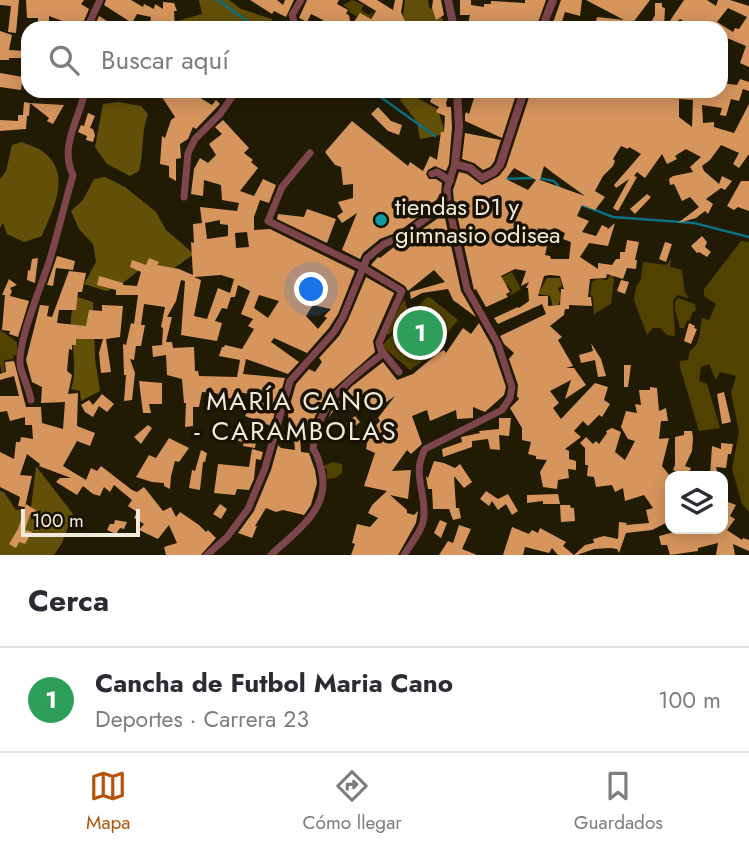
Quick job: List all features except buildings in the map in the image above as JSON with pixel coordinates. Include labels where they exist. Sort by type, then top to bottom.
[{"type":"street","points":[[90,21],[100,0]]},
{"type":"street","points":[[294,21],[292,15],[300,0]]},
{"type":"street","points":[[448,0],[452,21]]},
{"type":"street","points":[[545,21],[553,0]]},
{"type":"street","points":[[31,400],[27,381],[21,370],[21,353],[73,175],[66,162],[67,145],[84,98]]},
{"type":"street","points":[[184,197],[188,153],[195,139],[220,114],[231,98]]},
{"type":"street","points":[[404,555],[425,516],[418,473],[419,461],[425,449],[502,410],[510,398],[512,387],[498,344],[467,289],[448,202],[447,188],[455,164],[459,127],[457,98]]},
{"type":"street","points":[[455,164],[470,168],[482,178],[494,172],[504,154],[522,98]]},
{"type":"street","points":[[310,153],[282,187],[268,220],[402,290],[379,343],[384,354],[399,372]]},
{"type":"street","points":[[432,174],[437,172],[450,181]]},
{"type":"street","points":[[207,555],[227,537],[248,509],[265,467],[290,381],[334,332],[343,317],[367,258],[448,202]]},
{"type":"street","points":[[271,555],[304,523],[320,501],[325,488],[317,454],[313,449],[321,413],[339,392],[384,354]]},
{"type":"shaded area","points":[[199,0],[229,0],[241,9],[272,19],[177,21],[202,14]]},
{"type":"shaded area","points":[[352,0],[364,5],[361,10],[369,15],[373,13],[365,21],[349,12],[343,5]]},
{"type":"shaded area","points":[[405,0],[428,0],[429,7],[443,21],[405,21]]},
{"type":"shaded area","points":[[419,98],[438,109],[445,134],[420,139],[417,122],[400,100]]},
{"type":"shaded area","points":[[118,102],[141,106],[148,114],[139,171],[130,176],[107,164],[95,147],[103,104]]},
{"type":"shaded area","points":[[22,142],[40,150],[51,160],[59,180],[55,203],[42,236],[24,242],[7,234],[3,223],[0,228],[0,179],[6,171],[12,145]]},
{"type":"shaded area","points":[[105,177],[125,187],[156,212],[166,230],[194,254],[173,269],[138,271],[118,287],[106,291],[84,284],[96,262],[93,244],[79,229],[71,211],[83,200],[94,179]]},
{"type":"shaded area","points":[[741,241],[749,242],[749,512],[742,504],[732,469],[739,432],[731,393],[736,376],[720,372],[716,380],[709,364],[701,367],[699,381],[707,384],[720,428],[699,431],[680,367],[680,361],[688,360],[690,351],[698,340],[702,318],[709,320],[716,304],[704,296],[704,289]]},
{"type":"shaded area","points":[[671,258],[670,267],[682,270],[685,293],[689,298],[677,295],[673,301],[675,336],[667,335],[660,328],[653,328],[647,335],[634,300],[643,262],[667,265]]},
{"type":"shaded area","points":[[512,272],[521,289],[509,296],[512,291],[508,285],[501,287],[498,282],[478,293],[476,290]]},
{"type":"shaded area","points":[[612,273],[614,280],[611,304],[594,314],[593,298],[590,294],[592,282],[598,279],[607,280]]},
{"type":"shaded area","points":[[547,278],[560,278],[562,286],[558,288],[561,296],[557,311],[554,311],[550,296],[538,294]]},
{"type":"shaded area","points":[[77,297],[93,302],[95,359],[100,391],[81,401],[80,391],[71,389],[74,364],[71,318]]},
{"type":"shaded area","points":[[427,297],[458,320],[424,360],[410,370],[382,346]]},
{"type":"shaded area","points":[[678,298],[695,304],[696,310],[684,328],[680,328],[675,310]]},
{"type":"shaded area","points":[[404,299],[409,312],[389,335],[386,333]]},
{"type":"shaded area","points":[[0,330],[17,342],[17,355],[14,355],[13,359],[4,360],[3,378],[0,364]]},
{"type":"shaded area","points":[[333,462],[342,464],[342,473],[327,479],[327,470],[323,466]]},
{"type":"shaded area","points":[[36,466],[73,514],[62,543],[54,555],[0,555],[0,491],[4,492],[16,510],[31,508]]},
{"type":"waterway","points":[[218,0],[247,21]]},
{"type":"waterway","points":[[382,98],[435,136]]},
{"type":"waterway","points":[[504,179],[533,178]]},
{"type":"waterway","points":[[539,178],[554,181],[560,188]]},
{"type":"waterway","points":[[582,205],[613,217],[694,223],[749,237]]},
{"type":"place","name":"tiendas D1 y gimnasio odisea","points":[[381,220]]},
{"type":"place","name":"Cancha de Futbol Maria Cano","points":[[420,333]]},
{"type":"district","name":"MARÍA CANO - CARAMBOLAS","points":[[296,416]]}]
